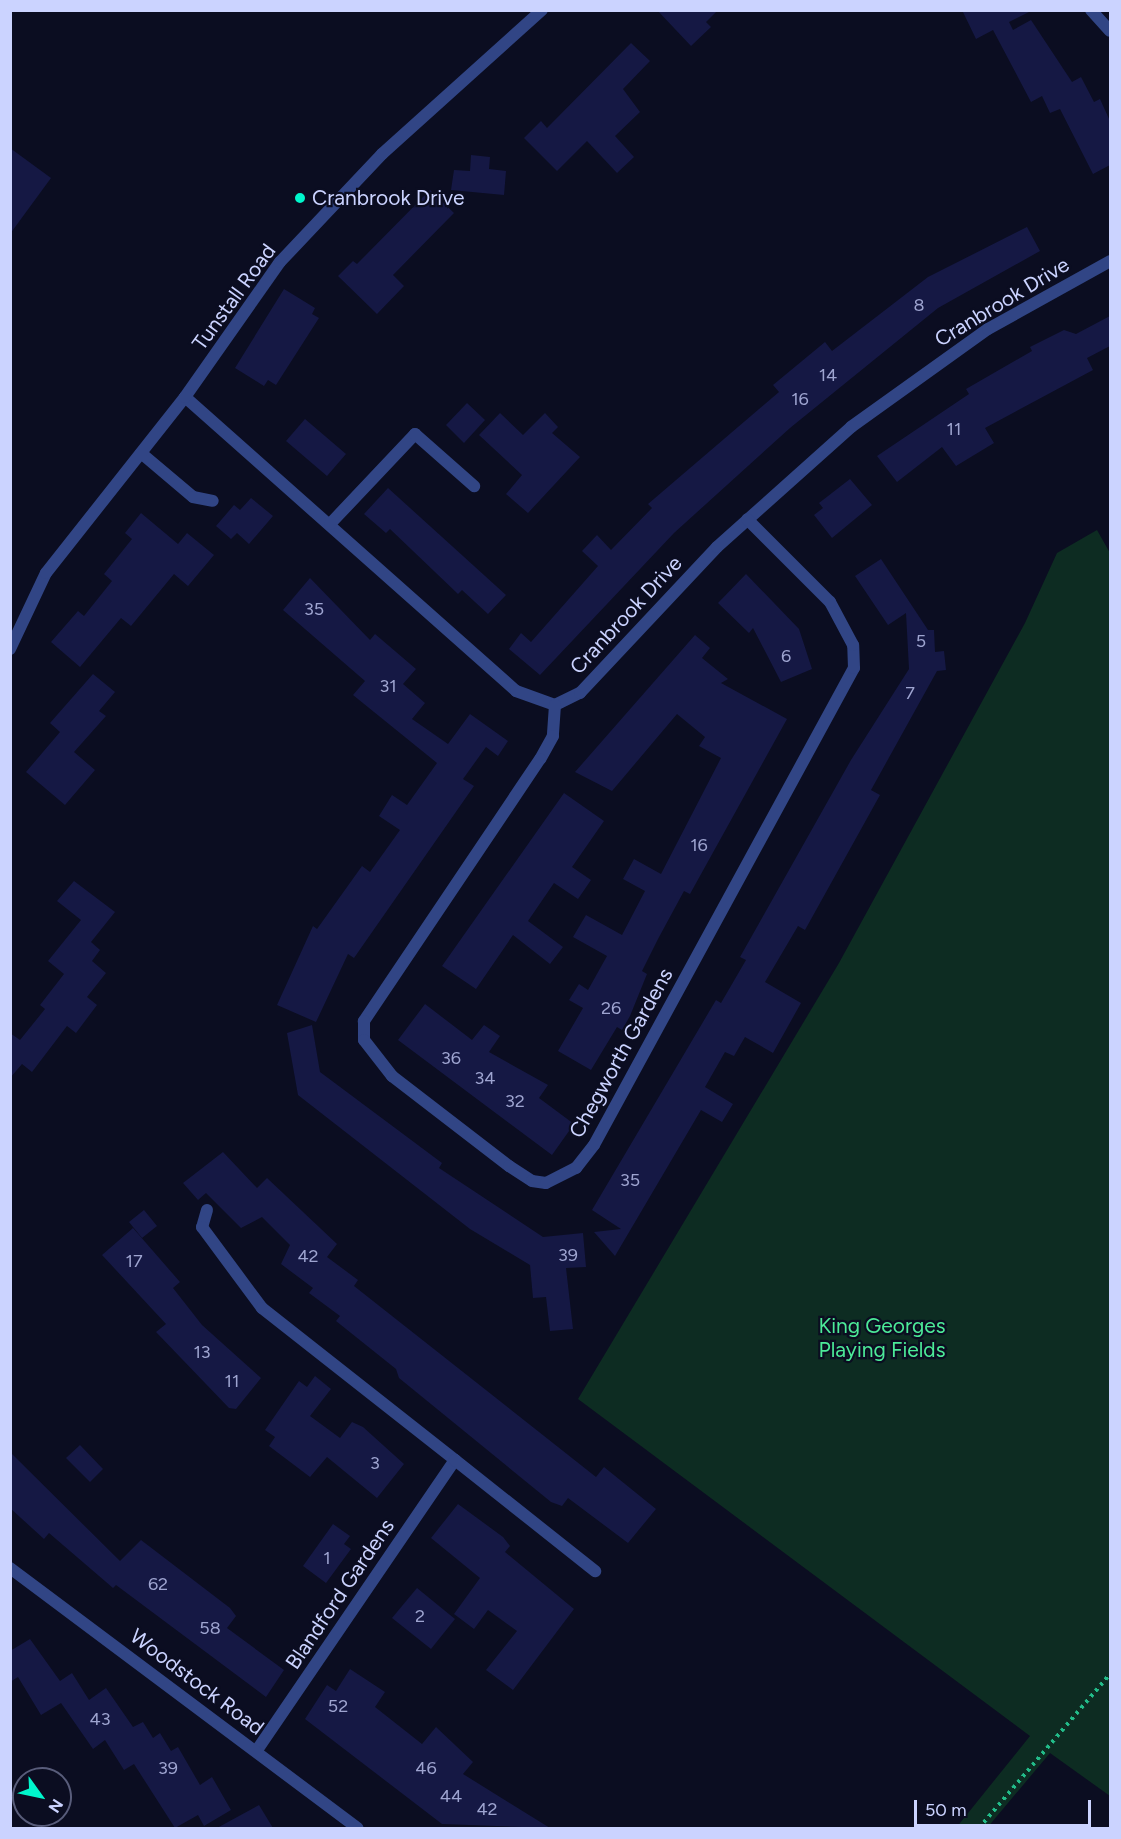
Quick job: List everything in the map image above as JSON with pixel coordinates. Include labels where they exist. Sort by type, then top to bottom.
[{"type":"street","name":"Tunstall Road","points":[[10,649],[46,573],[185,398],[280,262],[328,210],[542,10]]},
{"type":"street","points":[[1091,10],[1110,31]]},
{"type":"street","name":"Cranbrook Drive","points":[[555,705],[580,693],[747,519],[850,428],[928,369],[1110,261]]},
{"type":"street","points":[[185,398],[330,524],[516,692],[555,705]]},
{"type":"street","points":[[330,524],[415,434],[474,486]]},
{"type":"street","points":[[141,453],[193,497],[213,501]]},
{"type":"street","name":"Chegworth Gardens","points":[[555,705],[553,736],[540,759],[364,1021],[364,1040],[392,1077],[508,1166],[532,1181],[546,1183],[576,1168],[594,1145],[854,668],[854,645],[830,602],[747,519]]},
{"type":"street","points":[[207,1210],[202,1227],[262,1308],[595,1571]]},
{"type":"street","name":"Blandford Gardens","points":[[257,1750],[454,1460]]},
{"type":"street","name":"Woodstock Road","points":[[10,1568],[257,1750],[358,1828]]},
{"type":"path","points":[[979,1828],[1110,1674]]},
{"type":"green space","name":"King Georges Playing Fields","points":[[1097,530],[1110,553],[1110,1796],[1050,1753],[987,1828],[956,1828],[1030,1736],[578,1399],[839,963],[1025,623],[1057,553]]},
{"type":"building","points":[[657,10],[718,10],[706,22],[711,27],[691,46]]},
{"type":"building","points":[[962,10],[1033,10],[1009,22],[1013,30],[1031,20],[1072,82],[1081,77],[1094,102],[1100,99],[1110,121],[1110,165],[1093,174],[1060,109],[1050,113],[1042,96],[1031,102],[993,30],[976,39]]},
{"type":"building","points":[[631,43],[650,61],[623,89],[640,112],[615,136],[634,157],[617,173],[587,141],[557,171],[524,138],[541,121],[547,128]]},
{"type":"building","points":[[10,148],[51,178],[10,234]]},
{"type":"building","points":[[471,155],[490,157],[489,169],[506,171],[504,195],[451,190],[454,170],[470,171]]},
{"type":"building","points":[[430,190],[454,213],[393,275],[404,286],[377,314],[338,276],[353,261],[357,264]]},
{"type":"building","points":[[1027,227],[1040,251],[938,308],[790,428],[674,533],[540,675],[509,649],[521,633],[531,642],[598,566],[582,551],[597,535],[611,550],[652,508],[648,504],[779,392],[773,385],[825,342],[832,351],[928,277]]},
{"type":"building","points":[[284,289],[315,308],[312,314],[319,318],[276,385],[268,380],[264,386],[235,368]]},
{"type":"building","points":[[1110,316],[1110,346],[1087,358],[1093,370],[985,428],[994,443],[956,466],[942,447],[897,482],[877,456],[969,394],[966,389],[1032,351],[1030,347],[1064,330],[1076,334]]},
{"type":"building","points":[[467,403],[485,420],[464,443],[446,425]]},
{"type":"building","points":[[500,413],[523,435],[545,413],[558,427],[552,433],[580,457],[528,513],[506,494],[522,475],[479,435]]},
{"type":"building","points":[[305,419],[346,454],[327,476],[286,441]]},
{"type":"building","points":[[850,479],[872,505],[832,538],[814,515],[823,508],[819,503]]},
{"type":"building","points":[[388,488],[506,595],[488,614],[462,590],[458,594],[390,529],[386,533],[364,514]]},
{"type":"building","points":[[251,498],[273,516],[249,544],[237,533],[231,539],[216,526],[234,505],[240,510]]},
{"type":"building","points":[[141,513],[178,544],[187,533],[214,555],[188,586],[174,574],[131,626],[121,618],[80,667],[51,642],[78,611],[84,616],[112,581],[104,574],[132,539],[125,533]]},
{"type":"building","points":[[881,559],[928,630],[934,630],[935,652],[944,651],[946,670],[937,671],[871,790],[880,795],[805,930],[798,926],[765,982],[801,1003],[773,1053],[745,1037],[734,1056],[725,1052],[705,1087],[733,1104],[722,1122],[701,1110],[615,1256],[594,1232],[621,1229],[592,1210],[716,1000],[721,1003],[746,960],[740,957],[851,760],[909,669],[906,613],[888,625],[855,576]]},
{"type":"building","points":[[746,574],[799,629],[812,669],[781,682],[753,628],[749,633],[718,603]]},
{"type":"building","points":[[310,578],[370,640],[375,634],[416,669],[403,684],[425,703],[412,719],[448,744],[470,714],[508,741],[498,756],[486,747],[463,779],[474,786],[354,958],[348,954],[316,1022],[277,1005],[313,926],[317,929],[362,866],[370,872],[400,830],[379,816],[392,795],[407,805],[437,763],[353,695],[365,681],[283,610]]},
{"type":"building","points":[[695,635],[710,648],[702,658],[728,679],[721,683],[787,719],[690,894],[684,891],[658,939],[642,971],[647,974],[630,1016],[622,1030],[617,1027],[591,1070],[558,1051],[583,1008],[569,1000],[579,984],[588,990],[607,956],[573,937],[586,915],[622,935],[645,891],[623,879],[634,859],[661,874],[721,758],[699,746],[705,737],[677,714],[612,791],[575,772]]},
{"type":"building","points":[[93,674],[115,692],[99,711],[106,716],[74,752],[95,770],[65,805],[26,772],[60,732],[50,723]]},
{"type":"building","points":[[564,793],[604,821],[572,867],[591,880],[578,899],[554,883],[528,921],[563,947],[550,964],[513,935],[476,989],[442,966]]},
{"type":"building","points":[[74,881],[115,912],[91,942],[100,950],[92,961],[106,973],[87,997],[97,1005],[76,1033],[67,1026],[32,1072],[22,1064],[10,1078],[10,1033],[20,1040],[45,1009],[40,1005],[64,974],[48,961],[81,920],[57,901]]},
{"type":"building","points":[[425,1004],[472,1040],[484,1025],[500,1036],[489,1052],[548,1085],[539,1098],[574,1124],[552,1155],[398,1040]]},
{"type":"building","points":[[312,1025],[320,1072],[442,1163],[439,1168],[543,1237],[583,1233],[586,1267],[566,1268],[573,1329],[550,1331],[546,1297],[533,1298],[530,1265],[470,1229],[298,1095],[287,1033]]},
{"type":"building","points":[[223,1152],[257,1188],[267,1178],[337,1244],[327,1257],[358,1280],[354,1286],[596,1477],[604,1467],[656,1509],[628,1543],[568,1498],[562,1506],[551,1502],[399,1378],[396,1369],[336,1321],[340,1316],[309,1293],[313,1288],[281,1264],[290,1245],[262,1217],[241,1228],[206,1193],[198,1200],[183,1183]]},
{"type":"building","points":[[144,1210],[157,1226],[142,1238],[129,1222]]},
{"type":"building","points":[[133,1228],[180,1282],[173,1288],[202,1325],[261,1378],[236,1409],[229,1408],[156,1332],[166,1324],[102,1255]]},
{"type":"building","points":[[315,1376],[331,1389],[310,1416],[340,1438],[352,1422],[363,1427],[404,1464],[377,1498],[327,1457],[310,1477],[269,1446],[275,1437],[265,1430],[299,1381],[307,1387]]},
{"type":"building","points":[[80,1445],[103,1469],[90,1482],[66,1458]]},
{"type":"building","points":[[10,1452],[120,1561],[141,1540],[230,1608],[236,1616],[227,1628],[284,1670],[266,1697],[116,1585],[113,1588],[49,1533],[44,1539],[10,1508]]},
{"type":"building","points":[[458,1504],[503,1537],[510,1546],[505,1552],[574,1609],[513,1690],[486,1670],[517,1631],[488,1610],[474,1629],[454,1614],[480,1578],[431,1538]]},
{"type":"building","points":[[333,1524],[350,1536],[344,1544],[351,1549],[326,1583],[303,1566]]},
{"type":"building","points":[[417,1588],[455,1619],[431,1649],[392,1618]]},
{"type":"building","points":[[30,1639],[60,1681],[72,1673],[89,1700],[106,1688],[133,1727],[143,1722],[153,1738],[160,1733],[171,1751],[178,1747],[200,1785],[212,1777],[231,1810],[204,1826],[198,1815],[175,1828],[134,1764],[124,1770],[105,1740],[93,1749],[61,1703],[41,1715],[18,1677],[10,1682],[10,1651]]},
{"type":"building","points":[[350,1669],[385,1692],[375,1707],[422,1744],[436,1727],[473,1762],[463,1774],[550,1828],[442,1824],[305,1719],[327,1685],[336,1691]]},
{"type":"building","points":[[259,1805],[273,1828],[217,1828]]},
{"type":"place","name":"Cranbrook Drive","points":[[300,198]]}]
